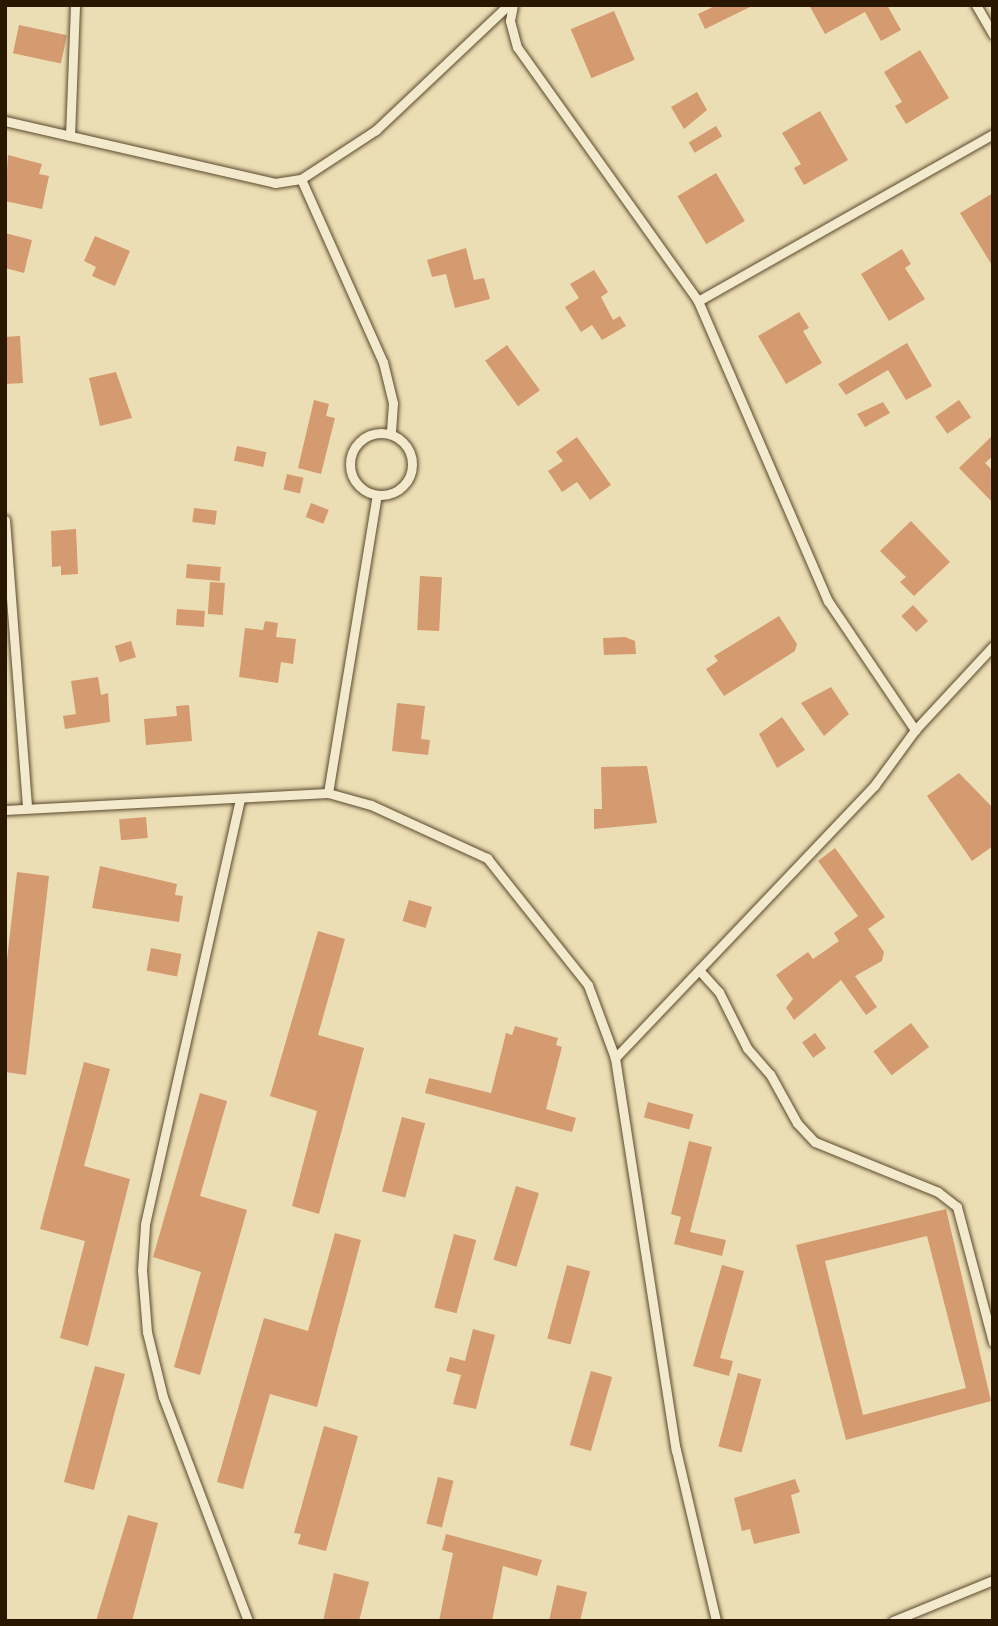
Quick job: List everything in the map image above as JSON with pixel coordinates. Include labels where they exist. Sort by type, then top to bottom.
[{"type":"lane","points":[[70,136],[75,5]]},
{"type":"lane","points":[[5,121],[275,183],[301,179],[376,130],[511,5]]},
{"type":"lane","points":[[511,5],[510,21],[517,47],[698,301],[828,601],[915,730]]},
{"type":"lane","points":[[976,5],[993,34]]},
{"type":"lane","points":[[698,301],[993,134]]},
{"type":"lane","points":[[301,179],[383,362],[393,403],[391,434]]},
{"type":"lane","points":[[374,433],[391,434],[406,445],[412,462],[408,480],[395,492],[377,495],[361,488],[351,474],[351,457],[359,442],[374,433]]},
{"type":"lane","points":[[328,793],[377,495]]},
{"type":"lane","points":[[5,520],[27,808]]},
{"type":"lane","points":[[615,1058],[874,786],[915,730],[993,646]]},
{"type":"lane","points":[[5,810],[328,793],[372,806],[486,858],[588,985],[615,1058],[676,1450],[716,1621]]},
{"type":"lane","points":[[240,799],[145,1225],[142,1270],[147,1332],[163,1397],[248,1621]]},
{"type":"lane","points":[[699,970],[719,992],[747,1048],[815,1142],[938,1192],[957,1208],[993,1342]]},
{"type":"lane","points":[[893,1621],[993,1580]]},
{"type":"building","points":[[717,5],[754,5],[705,29],[698,14]]},
{"type":"building","points":[[809,5],[887,5],[901,30],[881,41],[865,12],[825,34]]},
{"type":"building","points":[[614,11],[635,60],[591,78],[571,29]]},
{"type":"building","points":[[19,25],[67,35],[61,64],[13,53]]},
{"type":"building","points":[[920,50],[949,98],[906,124],[895,106],[902,102],[884,72]]},
{"type":"building","points":[[697,92],[707,110],[684,129],[671,107]]},
{"type":"building","points":[[820,111],[848,160],[804,185],[794,168],[801,164],[782,133]]},
{"type":"building","points":[[716,126],[722,136],[695,153],[689,142]]},
{"type":"building","points":[[8,155],[42,164],[39,174],[49,176],[42,209],[5,201]]},
{"type":"building","points":[[716,173],[745,221],[706,244],[677,196]]},
{"type":"building","points":[[993,193],[993,267],[960,213]]},
{"type":"building","points":[[5,233],[32,240],[24,273],[5,268]]},
{"type":"building","points":[[95,236],[130,251],[115,286],[92,276],[96,267],[84,261]]},
{"type":"building","points":[[466,248],[474,280],[484,278],[490,299],[455,308],[446,274],[432,277],[427,260]]},
{"type":"building","points":[[902,249],[911,264],[905,268],[925,299],[889,321],[861,274]]},
{"type":"building","points":[[594,270],[608,292],[601,297],[613,320],[620,316],[626,326],[602,340],[592,325],[581,332],[565,307],[579,298],[570,284]]},
{"type":"building","points":[[799,312],[809,328],[803,331],[822,363],[786,384],[758,336]]},
{"type":"building","points":[[20,336],[23,383],[5,384],[5,337]]},
{"type":"building","points":[[907,343],[932,386],[906,400],[888,370],[846,395],[838,384]]},
{"type":"building","points":[[507,345],[540,390],[518,406],[485,361]]},
{"type":"building","points":[[116,372],[132,418],[100,426],[89,378]]},
{"type":"building","points":[[314,400],[329,404],[326,416],[335,418],[321,474],[298,468]]},
{"type":"building","points":[[959,400],[971,417],[947,434],[935,417]]},
{"type":"building","points":[[883,402],[890,413],[865,427],[857,414]]},
{"type":"building","points":[[993,435],[993,456],[985,463],[993,471],[993,503],[959,468]]},
{"type":"building","points":[[577,437],[611,485],[590,500],[577,482],[562,492],[548,471],[563,461],[556,452]]},
{"type":"building","points":[[237,446],[266,452],[263,467],[234,461]]},
{"type":"building","points":[[287,474],[304,478],[300,493],[283,490]]},
{"type":"building","points":[[311,503],[329,510],[323,524],[306,517]]},
{"type":"building","points":[[194,508],[217,511],[215,525],[192,522]]},
{"type":"building","points":[[911,521],[950,562],[914,596],[900,582],[906,577],[880,551]]},
{"type":"building","points":[[76,529],[78,574],[61,575],[61,566],[52,567],[51,531]]},
{"type":"building","points":[[187,564],[221,567],[220,581],[186,578]]},
{"type":"building","points":[[420,576],[442,577],[439,631],[417,630]]},
{"type":"building","points":[[210,582],[225,583],[223,615],[208,614]]},
{"type":"building","points":[[913,605],[928,621],[916,632],[901,616]]},
{"type":"building","points":[[177,609],[205,611],[204,627],[176,625]]},
{"type":"building","points":[[779,616],[797,644],[795,651],[724,696],[706,669],[718,661],[714,656]]},
{"type":"building","points":[[265,621],[278,623],[276,637],[296,639],[293,664],[281,662],[278,683],[239,677],[245,628],[263,630]]},
{"type":"building","points":[[625,637],[635,641],[636,654],[604,655],[603,638]]},
{"type":"building","points":[[131,641],[136,657],[120,662],[115,646]]},
{"type":"building","points":[[98,677],[101,695],[108,693],[110,722],[65,729],[63,716],[76,714],[71,681]]},
{"type":"building","points":[[831,687],[849,714],[824,736],[801,703]]},
{"type":"building","points":[[397,703],[425,706],[421,739],[430,740],[428,755],[392,751]]},
{"type":"building","points":[[189,705],[192,741],[146,745],[144,719],[177,716],[176,706]]},
{"type":"building","points":[[782,717],[805,750],[777,768],[759,734]]},
{"type":"building","points":[[647,766],[657,823],[594,829],[594,809],[602,809],[601,767]]},
{"type":"building","points":[[959,773],[993,808],[993,846],[972,861],[927,796]]},
{"type":"building","points":[[146,817],[148,838],[121,840],[119,819]]},
{"type":"building","points":[[835,848],[885,917],[868,929],[884,952],[882,961],[855,976],[877,1007],[866,1015],[841,980],[794,1020],[786,1008],[793,999],[776,975],[808,952],[813,959],[839,941],[834,933],[858,916],[818,861]]},
{"type":"building","points":[[100,866],[177,884],[175,895],[183,896],[179,922],[92,908]]},
{"type":"building","points":[[17,872],[49,876],[26,1075],[5,1072],[5,977]]},
{"type":"building","points":[[409,900],[432,907],[426,928],[403,921]]},
{"type":"building","points":[[318,931],[345,939],[318,1035],[364,1048],[319,1214],[292,1206],[317,1111],[270,1096]]},
{"type":"building","points":[[151,948],[181,954],[177,976],[147,971]]},
{"type":"building","points":[[911,1023],[929,1047],[892,1075],[873,1051]]},
{"type":"building","points":[[515,1026],[558,1038],[556,1045],[562,1047],[546,1109],[576,1118],[572,1132],[425,1093],[429,1078],[491,1093],[506,1033],[512,1035]]},
{"type":"building","points":[[815,1033],[826,1048],[813,1058],[802,1042]]},
{"type":"building","points":[[84,1062],[110,1069],[84,1166],[130,1179],[88,1346],[60,1338],[85,1241],[40,1229]]},
{"type":"building","points":[[200,1093],[227,1101],[200,1196],[247,1210],[200,1375],[174,1367],[201,1272],[153,1257]]},
{"type":"building","points":[[648,1102],[693,1114],[689,1130],[644,1117]]},
{"type":"building","points":[[402,1117],[425,1123],[405,1198],[382,1191]]},
{"type":"building","points":[[689,1141],[712,1147],[690,1232],[726,1240],[722,1256],[674,1244],[681,1217],[671,1214]]},
{"type":"building","points":[[516,1186],[539,1193],[516,1267],[493,1260]]},
{"type":"building","points":[[946,1209],[991,1401],[846,1440],[796,1245]],"holes":[[[927,1236],[966,1388],[863,1415],[825,1261]]]},
{"type":"building","points":[[335,1233],[361,1240],[317,1407],[270,1394],[243,1489],[217,1482],[264,1318],[308,1331]]},
{"type":"building","points":[[454,1234],[476,1240],[457,1313],[434,1307]]},
{"type":"building","points":[[567,1265],[590,1271],[571,1345],[547,1338]]},
{"type":"building","points":[[722,1265],[744,1271],[720,1358],[733,1361],[729,1376],[693,1366]]},
{"type":"building","points":[[473,1329],[495,1335],[476,1409],[453,1404],[461,1375],[446,1371],[450,1357],[465,1361]]},
{"type":"building","points":[[95,1366],[125,1374],[94,1490],[64,1482]]},
{"type":"building","points":[[591,1371],[612,1377],[591,1451],[570,1445]]},
{"type":"building","points":[[738,1373],[761,1379],[742,1453],[718,1446]]},
{"type":"building","points":[[324,1426],[358,1436],[326,1551],[298,1544],[301,1534],[294,1533]]},
{"type":"building","points":[[438,1477],[454,1481],[442,1527],[426,1524]]},
{"type":"building","points":[[795,1479],[800,1492],[791,1495],[800,1533],[754,1544],[750,1529],[742,1531],[734,1498]]},
{"type":"building","points":[[128,1515],[158,1523],[132,1621],[96,1621]]},
{"type":"building","points":[[446,1534],[542,1560],[537,1576],[503,1566],[492,1621],[439,1621],[453,1553],[442,1550]]},
{"type":"building","points":[[334,1573],[369,1582],[359,1621],[323,1621]]},
{"type":"building","points":[[557,1585],[587,1592],[580,1621],[549,1621]]}]
